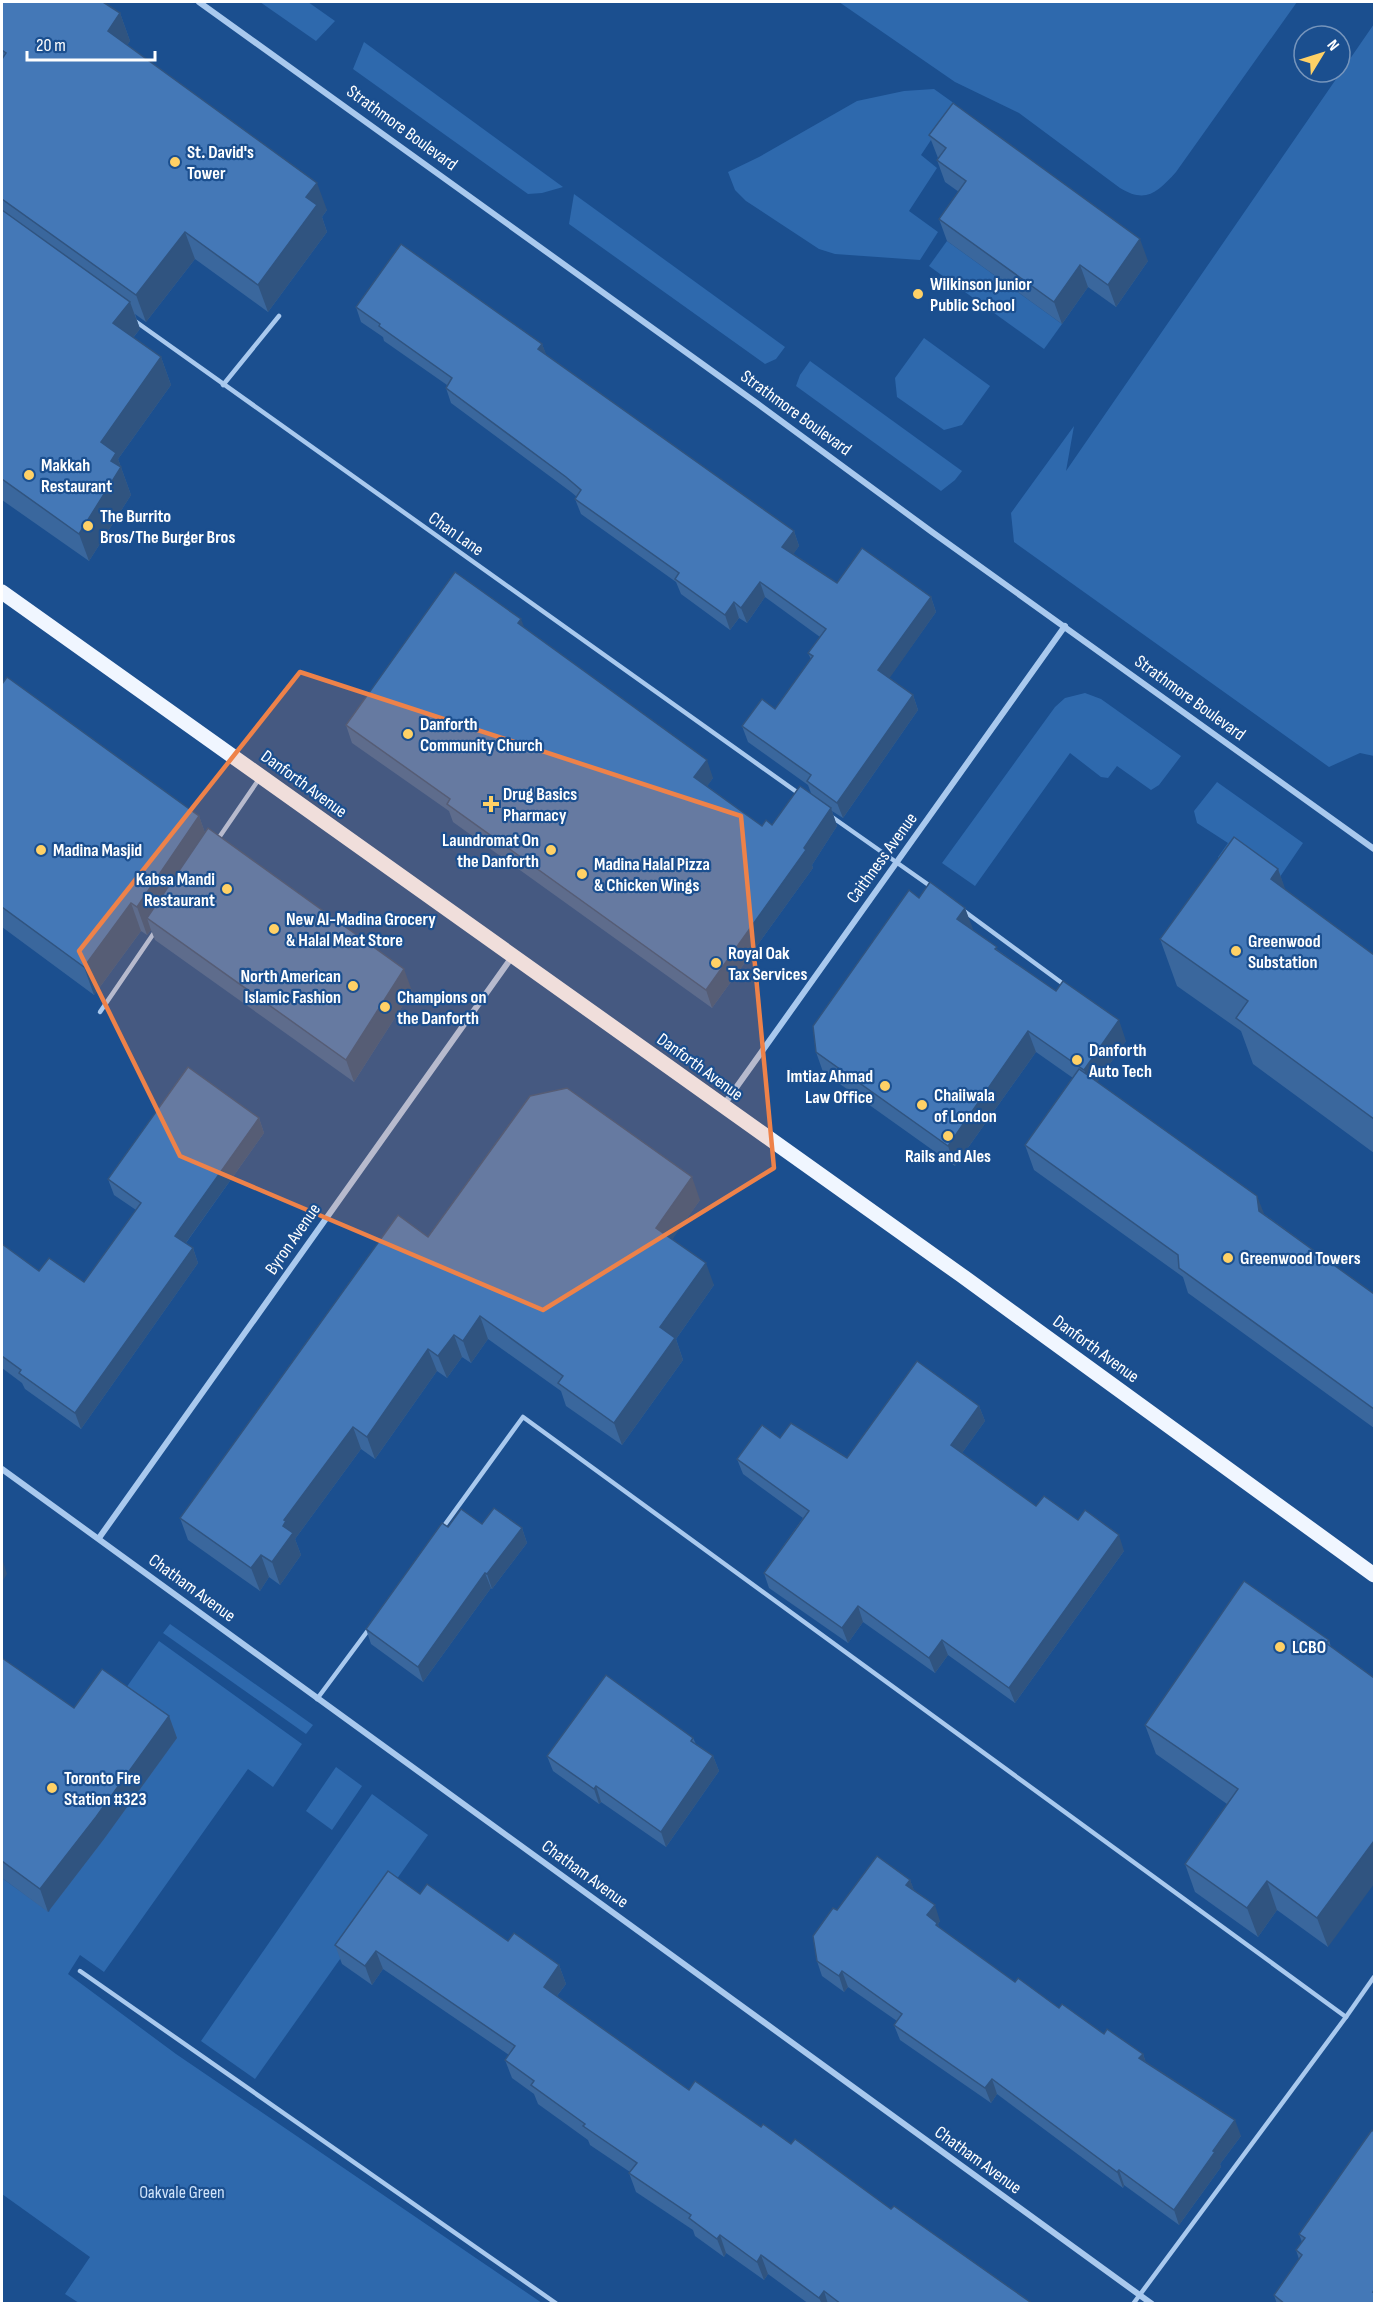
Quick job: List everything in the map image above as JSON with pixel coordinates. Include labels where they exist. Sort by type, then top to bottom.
[{"type":"main road","name":"Danforth Avenue","points":[[2,592],[961,1275],[1374,1575]]},
{"type":"street","name":"Strathmore Boulevard","points":[[200,2],[1374,849]]},
{"type":"street","name":"Caithness Avenue","points":[[722,1106],[1065,626]]},
{"type":"street","name":"Byron Avenue","points":[[99,1538],[512,957]]},
{"type":"street","name":"Chatham Avenue","points":[[2,1468],[1152,2304]]},
{"type":"lane","name":"Chan Lane","points":[[127,315],[810,801]]},
{"type":"lane","points":[[223,385],[279,316]]},
{"type":"lane","points":[[215,842],[261,777]]},
{"type":"lane","points":[[830,815],[942,896]]},
{"type":"lane","points":[[962,910],[1068,988]]},
{"type":"lane","points":[[100,1012],[159,924]]},
{"type":"lane","points":[[434,1539],[523,1418],[1346,2017]]},
{"type":"lane","points":[[317,1699],[373,1624]]},
{"type":"lane","points":[[80,1971],[557,2304]]},
{"type":"lane","points":[[1133,2304],[1374,1977]]},
{"type":"highlighted area","points":[[300,672],[741,816],[774,1168],[543,1310],[180,1156],[79,951]]},
{"type":"green space","points":[[260,2],[308,2],[335,21],[316,41]]},
{"type":"green space","points":[[839,2],[1297,2],[1176,172],[1151,194],[1137,195],[1120,188],[1019,113],[955,82]]},
{"type":"green space","points":[[1374,24],[1374,756],[1360,753],[1329,767],[1014,542],[1011,513],[1074,426],[1066,471],[1333,84],[1352,84],[1352,56]]},
{"type":"green space","points":[[364,42],[563,187],[528,194],[353,69]]},
{"type":"green space","points":[[934,89],[955,104],[921,155],[937,168],[909,211],[938,232],[920,260],[835,254],[819,249],[746,201],[735,190],[728,172],[759,157],[857,101],[904,91]]},
{"type":"green space","points":[[574,194],[785,347],[776,359],[765,364],[569,224]]},
{"type":"green space","points":[[947,241],[1062,324],[1044,349],[929,266]]},
{"type":"green space","points":[[924,338],[990,386],[962,425],[944,430],[897,397],[895,378]]},
{"type":"green space","points":[[810,361],[962,471],[941,491],[796,386],[800,375]]},
{"type":"green space","points":[[1085,693],[1101,699],[1181,756],[1159,785],[1151,790],[1117,766],[1108,778],[1101,777],[1070,753],[975,886],[942,863],[1055,707],[1065,698]]},
{"type":"green space","points":[[1217,782],[1303,843],[1267,896],[1221,863],[1218,857],[1228,843],[1197,823],[1194,811]]},
{"type":"green space","points":[[170,1624],[313,1725],[306,1734],[163,1633]]},
{"type":"green space","name":"Oakvale Green","points":[[159,1641],[302,1744],[273,1787],[248,1769],[104,1972],[80,1955],[68,1974],[176,2054],[542,2303],[79,2303],[65,2294],[90,2257],[2,2194],[2,1878],[49,1912],[119,1698]]},
{"type":"green space","points":[[336,1767],[362,1786],[332,1830],[306,1811]]},
{"type":"green space","points":[[372,1794],[428,1835],[255,2079],[201,2041]]},
{"type":"building","name":"St. David's Tower","points":[[2,2],[103,2],[120,13],[108,31],[317,183],[306,197],[317,205],[258,285],[185,232],[136,295],[2,199],[2,59],[6,53],[2,50]]},
{"type":"building","points":[[953,103],[1140,239],[1108,285],[1080,265],[1054,302],[939,219],[966,181],[937,160],[946,148],[929,135]]},
{"type":"building","points":[[2,210],[130,302],[113,323],[161,357],[101,442],[116,453],[111,461],[121,467],[79,534],[2,479]]},
{"type":"building","points":[[401,244],[542,344],[538,349],[794,531],[782,547],[837,583],[862,548],[931,597],[878,670],[913,695],[837,803],[807,781],[811,775],[742,726],[762,699],[775,709],[813,656],[808,653],[826,629],[760,582],[741,608],[734,602],[725,615],[675,579],[679,573],[575,499],[581,490],[446,388],[452,378],[356,307]]},
{"type":"building","points":[[455,572],[521,619],[518,623],[707,760],[694,777],[762,826],[766,820],[772,825],[800,786],[831,808],[804,848],[806,850],[706,990],[447,804],[450,799],[346,725]]},
{"type":"building","points":[[7,677],[199,816],[137,907],[131,903],[84,967],[2,907],[2,684]]},
{"type":"building","points":[[208,828],[404,969],[346,1060],[147,918]]},
{"type":"building","points":[[1234,837],[1278,869],[1271,879],[1374,955],[1374,1119],[1236,1018],[1248,1001],[1160,939]]},
{"type":"building","points":[[930,882],[965,908],[957,919],[997,947],[995,949],[1056,991],[1063,981],[1119,1020],[1084,1070],[1028,1031],[948,1146],[816,1052],[813,1026],[909,890],[919,898]]},
{"type":"building","points":[[188,1067],[259,1118],[175,1236],[193,1248],[75,1413],[19,1373],[21,1370],[2,1356],[2,1244],[39,1271],[49,1258],[84,1282],[141,1203],[108,1179]]},
{"type":"building","name":"Greenwood Towers","points":[[1079,1069],[1257,1196],[1259,1211],[1374,1294],[1374,1409],[1179,1268],[1178,1255],[1025,1145]]},
{"type":"building","points":[[567,1088],[692,1177],[656,1228],[706,1263],[660,1327],[675,1338],[614,1423],[558,1383],[563,1376],[480,1316],[463,1341],[454,1335],[438,1356],[428,1349],[367,1437],[353,1427],[284,1520],[286,1521],[283,1526],[293,1533],[272,1562],[261,1555],[251,1568],[180,1518],[398,1215],[428,1237],[530,1096]]},
{"type":"building","points":[[917,1361],[979,1406],[951,1445],[1036,1506],[1044,1496],[1078,1520],[1085,1510],[1119,1535],[1009,1688],[942,1640],[929,1658],[858,1606],[842,1628],[764,1573],[809,1511],[737,1459],[762,1425],[780,1438],[791,1423],[847,1458]]},
{"type":"building","points":[[494,1508],[522,1528],[487,1574],[485,1573],[418,1667],[366,1629],[442,1523],[448,1527],[461,1509],[482,1524]]},
{"type":"building","points":[[1244,1581],[1329,1640],[1326,1643],[1374,1678],[1374,1841],[1317,1918],[1267,1881],[1247,1908],[1185,1864],[1238,1789],[1145,1725]]},
{"type":"building","name":"Toronto Fire Station #323","points":[[2,1658],[74,1708],[102,1669],[169,1716],[96,1817],[40,1889],[2,1861]]},
{"type":"building","points":[[606,1675],[693,1738],[691,1741],[713,1756],[661,1832],[596,1786],[594,1789],[547,1756]]},
{"type":"building","points":[[877,1856],[910,1880],[906,1885],[935,1905],[927,1915],[937,1923],[936,1925],[1015,1982],[1018,1978],[1059,2008],[1062,2004],[1104,2034],[1107,2029],[1143,2054],[1139,2058],[1235,2120],[1174,2210],[1119,2170],[1117,2172],[992,2079],[985,2088],[894,2025],[902,2014],[842,1971],[839,1976],[817,1961],[813,1936],[833,1908],[837,1910]]},
{"type":"building","points":[[388,1871],[420,1894],[427,1884],[508,1941],[514,1933],[559,1965],[544,1987],[689,2090],[695,2081],[761,2127],[763,2124],[791,2144],[795,2139],[891,2209],[894,2206],[1033,2304],[841,2304],[824,2291],[819,2298],[761,2255],[757,2262],[720,2235],[717,2239],[689,2218],[691,2215],[629,2173],[637,2163],[583,2126],[585,2124],[531,2085],[534,2081],[505,2060],[515,2046],[376,1951],[365,1966],[335,1945]]},
{"type":"building","points":[[1372,2130],[1374,2132],[1374,2304],[1285,2304],[1274,2295],[1302,2255],[1296,2250],[1305,2238],[1299,2234]]},
{"type":"place","name":"St. David's Tower","points":[[175,162]]},
{"type":"place","name":"Wilkinson Junior Public School","points":[[918,294]]},
{"type":"place","name":"Makkah Restaurant","points":[[29,475]]},
{"type":"place","name":"The Burrito Bros/The Burger Bros","points":[[88,526]]},
{"type":"place","name":"Danforth Community Church","points":[[408,734]]},
{"type":"place","name":"Drug Basics Pharmacy","points":[[491,804]]},
{"type":"place","name":"Madina Masjid","points":[[41,850]]},
{"type":"place","name":"Laundromat On the Danforth","points":[[551,850]]},
{"type":"place","name":"Madina Halal Pizza & Chicken Wings","points":[[582,874]]},
{"type":"place","name":"Kabsa Mandi Restaurant","points":[[227,889]]},
{"type":"place","name":"New Al-Madina Grocery & Halal Meat Store","points":[[274,929]]},
{"type":"place","name":"Greenwood Substation","points":[[1236,951]]},
{"type":"place","name":"Royal Oak Tax Services","points":[[716,963]]},
{"type":"place","name":"North American Islamic Fashion","points":[[353,986]]},
{"type":"place","name":"Champions on the Danforth","points":[[385,1007]]},
{"type":"place","name":"Danforth Auto Tech","points":[[1077,1060]]},
{"type":"place","name":"Imtiaz Ahmad Law Office","points":[[885,1086]]},
{"type":"place","name":"Chaiiwala of London","points":[[922,1105]]},
{"type":"place","name":"Rails and Ales","points":[[948,1136]]},
{"type":"place","name":"Greenwood Towers","points":[[1228,1258]]},
{"type":"place","name":"LCBO","points":[[1280,1647]]},
{"type":"place","name":"Toronto Fire Station #323","points":[[52,1788]]}]
